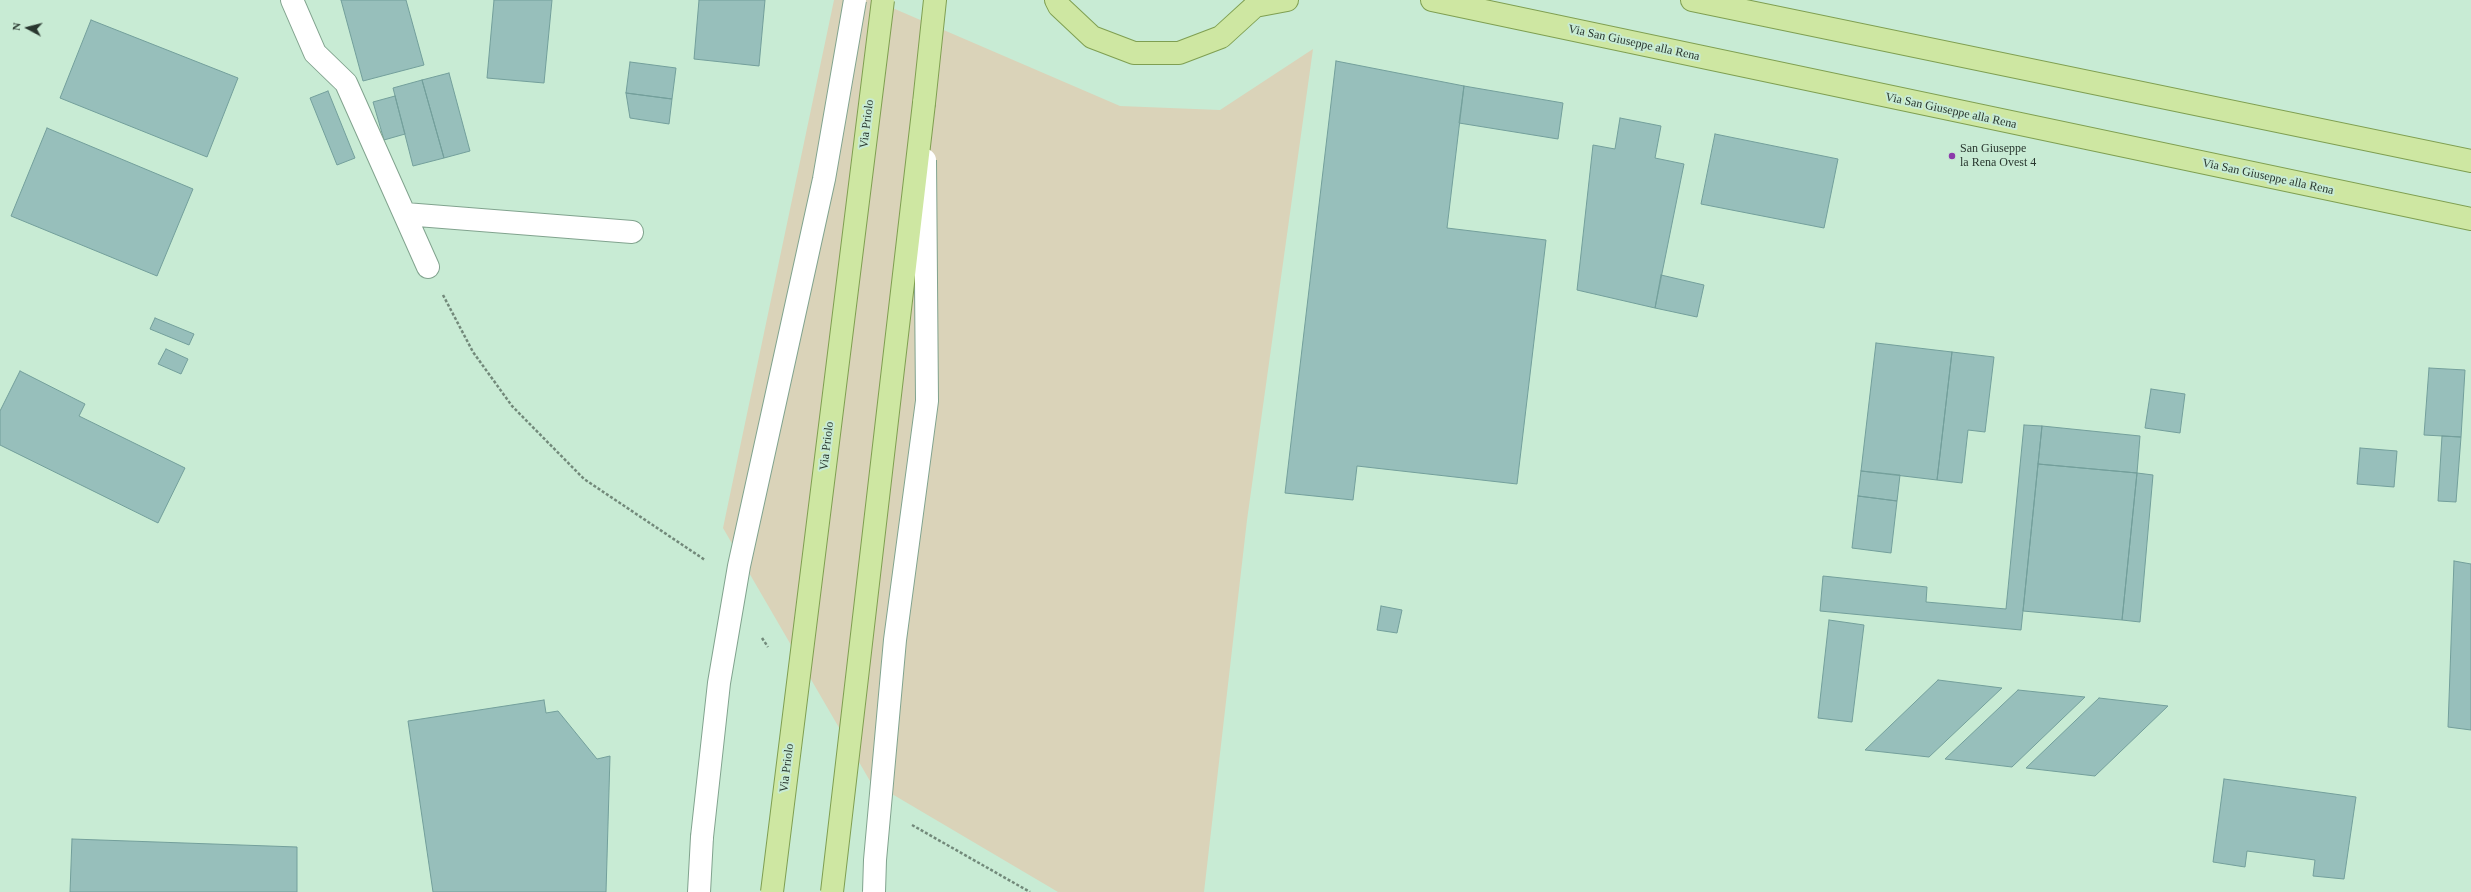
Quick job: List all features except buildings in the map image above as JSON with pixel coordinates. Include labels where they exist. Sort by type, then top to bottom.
[{"type":"main road","name":"Via Priolo","points":[[772,892],[882,0]]},
{"type":"main road","points":[[832,892],[935,0]]},
{"type":"main road","points":[[1056,0],[1059,6],[1092,37],[1134,53],[1179,53],[1221,37],[1256,3],[1287,0]]},
{"type":"main road","name":"Via San Giuseppe alla Rena","points":[[1432,0],[2471,219]]},
{"type":"main road","points":[[1692,0],[2471,161]]},
{"type":"street","points":[[292,0],[315,53],[346,83],[428,267]]},
{"type":"street","points":[[699,892],[702,837],[719,683],[739,566],[824,179],[855,0]]},
{"type":"street","points":[[874,892],[875,860],[895,640],[927,401],[924,103]]},
{"type":"street","points":[[405,214],[632,232]]},
{"type":"shaded area","points":[[834,0],[874,0],[1120,106],[1220,110],[1313,49],[1247,520],[1204,892],[1058,892],[870,781],[723,528]]},
{"type":"place","name":"San Giuseppe la Rena Ovest 4","points":[[1952,156]]}]
